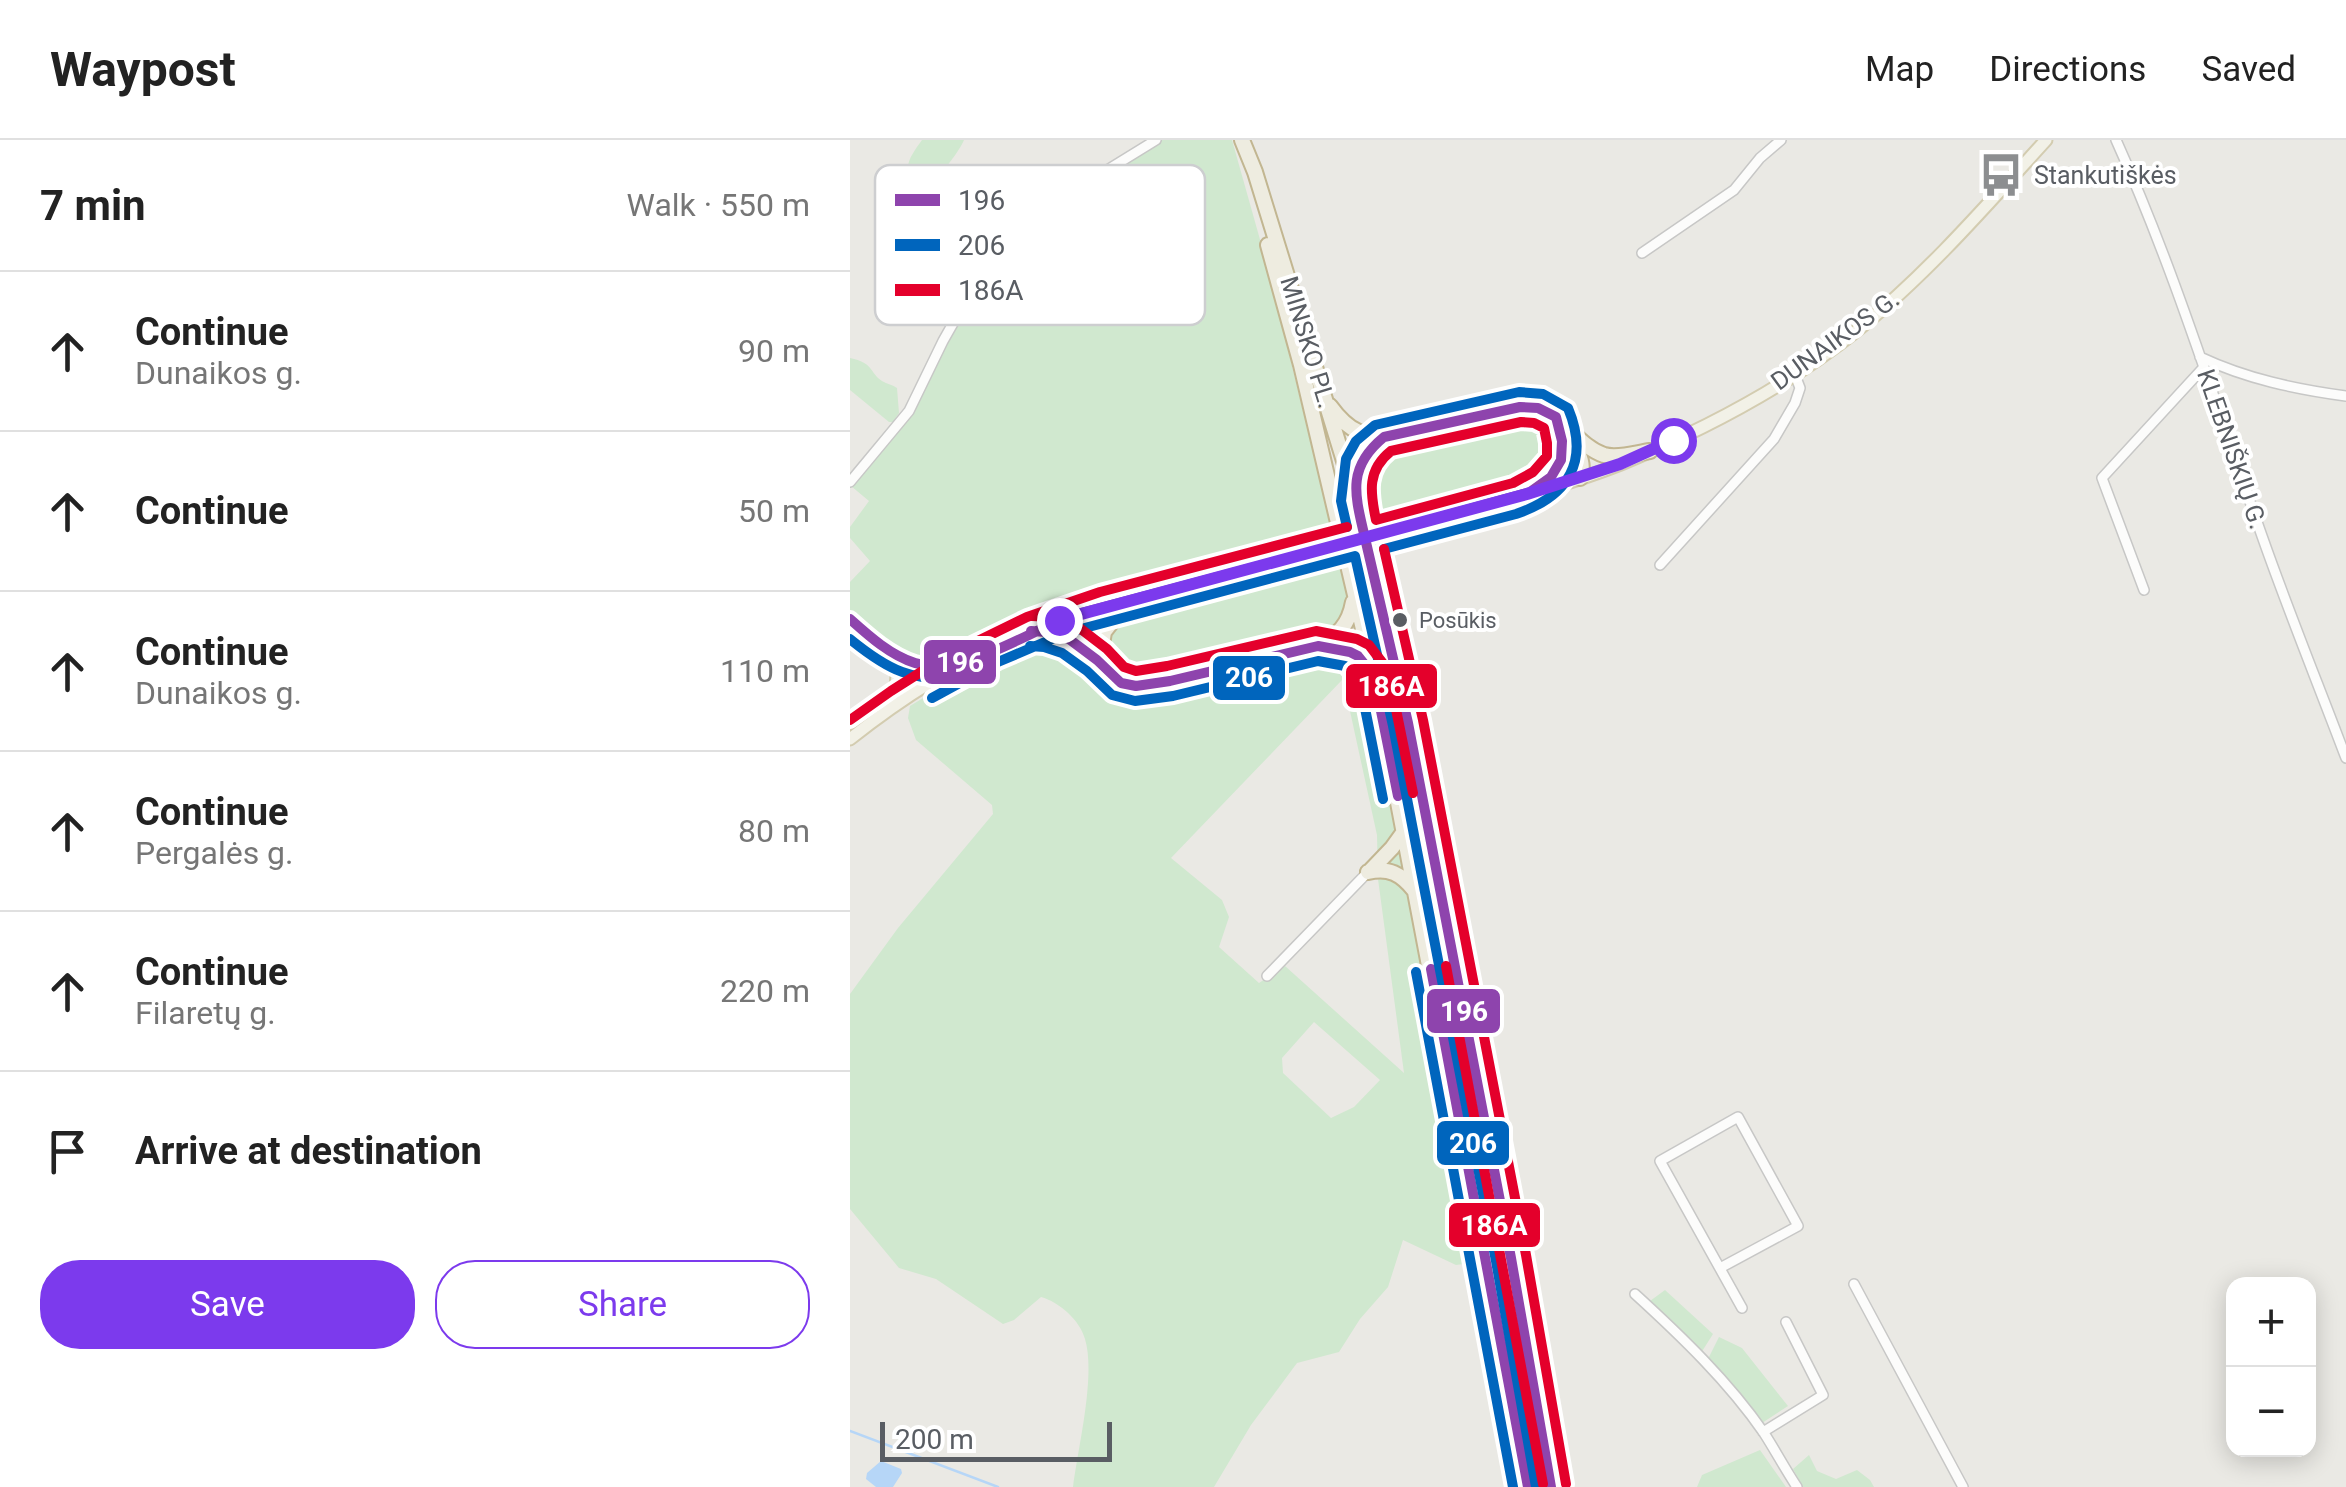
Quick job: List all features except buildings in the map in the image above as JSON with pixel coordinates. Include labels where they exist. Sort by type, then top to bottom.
[{"type":"highway","name":"MINSKO PL.","points":[[1241,140],[1255,172],[1327,402],[1385,616],[1552,1487]]},
{"type":"highway","name":"MINSKO PL.","points":[[1241,140],[1301,366],[1374,676],[1528,1487]]},
{"type":"highway","points":[[1327,402],[1348,426],[1384,437],[1520,407],[1538,408],[1605,455],[1650,451]]},
{"type":"highway","points":[[1561,421],[1564,448],[1571,468],[1580,478]]},
{"type":"highway","points":[[1561,421],[1581,461],[1580,478]]},
{"type":"highway","points":[[1356,500],[1360,462],[1384,437]]},
{"type":"highway","points":[[1527,494],[1558,468],[1564,448]]},
{"type":"highway","points":[[1086,611],[1085,629],[1108,673],[1121,682],[1146,686],[1318,646],[1345,626],[1354,591]]},
{"type":"highway","points":[[1099,653],[1104,632],[1129,600]]},
{"type":"highway","points":[[1031,631],[1069,639],[1099,653]]},
{"type":"highway","points":[[1318,646],[1358,656],[1374,676]]},
{"type":"highway","points":[[1368,872],[1405,830]]},
{"type":"highway","points":[[1368,872],[1385,870],[1400,875],[1417,893]]},
{"type":"main road","name":"DUNAIKOS G.","points":[[1527,494],[1650,451],[1795,375],[1856,332],[1916,280],[2046,140]]},
{"type":"main road","points":[[850,739],[924,685],[966,662],[1031,631],[1086,611],[1527,494]]},
{"type":"main road","points":[[850,619],[901,661],[908,676],[924,685]]},
{"type":"main road","points":[[901,661],[932,666],[966,662]]},
{"type":"main road","points":[[875,719],[898,685],[901,661]]},
{"type":"street","points":[[1115,165],[1156,140]]},
{"type":"street","points":[[1642,253],[1734,190],[1760,158],[1782,140]]},
{"type":"street","name":"KLEBNIŠKIŲ G.","points":[[2116,140],[2202,362],[2263,540],[2346,758]]},
{"type":"street","points":[[850,482],[909,411],[951,325]]},
{"type":"street","points":[[2144,590],[2102,478],[2202,362],[2252,378],[2346,396]]},
{"type":"street","points":[[1660,564],[1774,439],[1800,388],[1795,375]]},
{"type":"street","points":[[1267,976],[1368,872]]},
{"type":"street","points":[[1720,1268],[1798,1226],[1738,1116],[1660,1161],[1742,1308]]},
{"type":"street","points":[[1854,1284],[1963,1487]]},
{"type":"street","points":[[1635,1294],[1703,1359],[1763,1432],[1796,1487]]},
{"type":"street","points":[[1763,1432],[1823,1395],[1786,1322]]},
{"type":"green space","points":[[922,140],[964,140],[948,165],[908,165]]},
{"type":"green space","points":[[1160,140],[1232,140],[1268,268],[1333,533],[1039,618],[945,660],[932,662],[911,656],[850,612],[850,582],[870,561],[850,538],[850,527],[869,501],[851,486],[898,430],[955,325],[1205,325],[1205,165],[1121,165]]},
{"type":"green space","points":[[850,358],[863,362],[882,381],[897,388],[899,413],[893,422],[850,390]]},
{"type":"green space","points":[[1509,414],[1535,414],[1555,426],[1560,457],[1533,483],[1371,526],[1361,490],[1364,462],[1386,443]]},
{"type":"green space","points":[[1338,558],[1348,596],[1345,617],[1322,639],[1161,678],[1134,679],[1110,665],[1106,639],[1117,620],[1135,610]]},
{"type":"green space","points":[[1055,638],[1075,649],[1115,686],[1134,693],[1147,694],[1325,652],[1344,654],[1364,672],[1478,1262],[1456,1265],[1403,1240],[1388,1287],[1360,1319],[1339,1352],[1297,1363],[1251,1425],[1214,1487],[1073,1487],[1088,1372],[1085,1339],[1074,1319],[1062,1307],[1041,1297],[1014,1320],[1003,1324],[936,1279],[899,1268],[850,1209],[850,994],[898,928],[993,814],[992,805],[916,740],[908,718],[910,706],[981,665],[1039,640]],"holes":[[[1343,679],[1377,835],[1378,879],[1404,1073],[1285,966],[1259,983],[1219,947],[1229,917],[1222,900],[1171,858]],[[1314,1022],[1380,1080],[1354,1107],[1331,1118],[1283,1073],[1282,1058]]]},
{"type":"green space","points":[[1665,1290],[1713,1334],[1701,1353],[1650,1301]]},
{"type":"green space","points":[[1719,1337],[1742,1348],[1788,1406],[1762,1423],[1708,1359]]},
{"type":"green space","points":[[1760,1450],[1786,1487],[1697,1487],[1702,1475]]},
{"type":"green space","points":[[1809,1455],[1817,1471],[1836,1479],[1857,1470],[1874,1487],[1803,1487],[1793,1469]]},
{"type":"water","points":[[881,1461],[901,1469],[893,1487],[876,1487],[866,1479],[867,1473]]},
{"type":"waterway","points":[[850,1431],[998,1487]]},
{"type":"transit line","name":"206","points":[[1347,527],[1341,501],[1346,459],[1356,441],[1375,425],[1519,392],[1543,394],[1568,408],[1577,444],[1575,460],[1562,487],[1550,497],[1516,514],[1384,549]]},
{"type":"transit line","name":"196","points":[[1520,407],[1538,408],[1556,417],[1562,441],[1561,460],[1551,477],[1530,492],[1365,538],[1356,483],[1364,460],[1384,437],[1520,407]]},
{"type":"transit line","name":"186A","points":[[1521,422],[1544,428],[1547,456],[1533,472],[1513,483],[1376,520],[1372,482],[1378,466],[1391,451],[1521,422]]},
{"type":"transit line","name":"186A","points":[[850,720],[943,658],[1027,617],[1100,592],[1347,527]]},
{"type":"transit line","name":"196","points":[[850,619],[906,660],[934,666],[955,664],[1077,614],[1365,538]]},
{"type":"transit line","name":"196","points":[[1365,538],[1408,723],[1551,1487]]},
{"type":"transit line","name":"186A","points":[[1384,549],[1423,720],[1566,1484]]},
{"type":"transit line","name":"206","points":[[932,698],[998,662],[1066,633],[1355,556],[1393,726],[1536,1487]]},
{"type":"transit line","name":"186A","points":[[1032,616],[1077,626],[1124,667],[1136,671],[1316,631],[1357,639],[1369,645],[1388,670],[1413,793]]},
{"type":"transit line","name":"196","points":[[1031,631],[1069,639],[1121,683],[1136,686],[1318,646],[1350,652],[1374,676],[1398,796]]},
{"type":"transit line","name":"206","points":[[850,639],[902,672],[930,678],[963,677]]},
{"type":"transit line","name":"206","points":[[1030,646],[1062,653],[1112,695],[1135,701],[1173,696],[1318,661],[1345,666],[1360,683],[1383,799]]},
{"type":"transit line","name":"186A","points":[[1446,966],[1543,1484]]},
{"type":"transit line","name":"196","points":[[1431,969],[1528,1487]]},
{"type":"transit line","name":"206","points":[[1416,972],[1513,1487]]},
{"type":"place","name":"Stankutiškės","points":[[2001,175]]},
{"type":"place","name":"Posūkis","points":[[1400,620]]},
{"type":"route","points":[[1059,620],[1527,494],[1620,464],[1673,440]]}]
